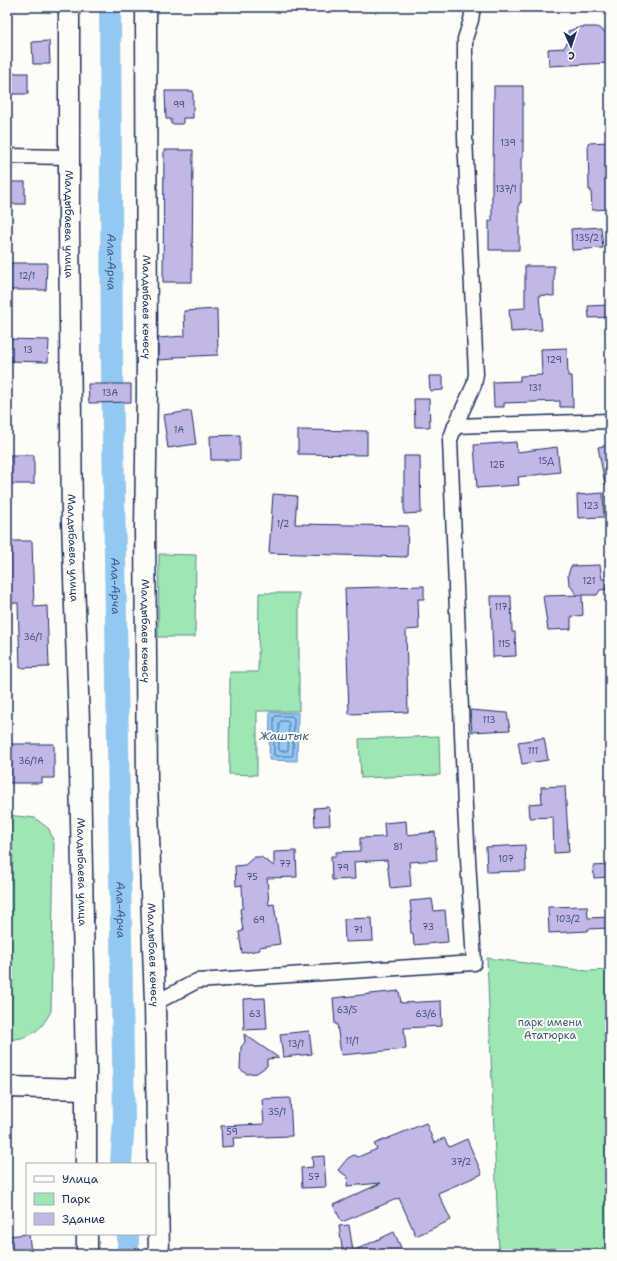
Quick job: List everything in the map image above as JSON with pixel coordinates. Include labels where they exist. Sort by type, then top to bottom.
[{"type":"street","name":"Малдыбаева улица","points":[[69,7],[72,520],[79,729],[86,1068],[85,1089]]},
{"type":"street","name":"Малдыбаев көчөсү","points":[[146,7],[147,391],[145,528],[147,765],[155,1003],[159,1254]]},
{"type":"street","points":[[155,1003],[197,981],[474,963],[465,807],[450,440],[474,385],[476,374],[465,137],[465,39],[471,20],[473,7]]},
{"type":"street","points":[[7,156],[69,157]]},
{"type":"street","points":[[455,426],[610,420]]},
{"type":"street","points":[[7,1087],[85,1089],[86,1163]]},
{"type":"street","points":[[87,1235],[87,1254]]},
{"type":"green space","points":[[159,554],[196,555],[195,637],[158,637]]},
{"type":"green space","points":[[259,593],[299,593],[299,711],[257,711],[257,775],[229,774],[230,672],[258,672]]},
{"type":"green space","points":[[439,736],[440,775],[361,778],[359,739]]},
{"type":"green space","points":[[7,815],[35,818],[49,829],[54,843],[51,1011],[43,1024],[34,1033],[22,1038],[7,1040]]},
{"type":"green space","name":"парк имени Ататюрка","points":[[487,958],[587,971],[610,970],[610,1254],[499,1254]]},
{"type":"water","name":"Жаштык","points":[[270,712],[298,713],[297,761],[269,760]]},
{"type":"building","points":[[581,27],[597,27],[610,35],[610,63],[549,66],[548,49],[564,48],[568,41],[568,31]]},
{"type":"building","points":[[49,41],[50,64],[33,64],[32,42]]},
{"type":"building","points":[[7,73],[28,73],[28,94],[7,94]]},
{"type":"building","points":[[494,86],[523,86],[523,158],[521,158],[521,203],[519,203],[519,250],[489,250],[489,221],[492,221]]},
{"type":"building","points":[[165,91],[193,91],[193,118],[183,118],[183,124],[171,124],[171,119],[166,119]]},
{"type":"building","points":[[610,142],[610,209],[592,210],[591,190],[589,190],[588,143]]},
{"type":"building","points":[[164,150],[193,150],[192,282],[163,282]]},
{"type":"building","points":[[7,182],[25,182],[25,204],[7,204]]},
{"type":"building","points":[[601,227],[603,248],[572,250],[571,229]]},
{"type":"building","points":[[7,263],[47,263],[46,290],[7,290]]},
{"type":"building","points":[[525,266],[554,266],[554,296],[539,295],[542,330],[511,332],[509,309],[525,308]]},
{"type":"building","points":[[610,305],[610,317],[589,318],[588,306]]},
{"type":"building","points":[[217,309],[218,355],[174,357],[174,359],[158,360],[158,338],[185,336],[184,311]]},
{"type":"building","points":[[7,339],[49,340],[48,362],[7,361]]},
{"type":"building","points":[[567,348],[568,376],[572,376],[573,407],[560,407],[560,401],[504,403],[504,407],[494,407],[493,382],[520,381],[520,376],[542,375],[541,349]]},
{"type":"building","points":[[429,376],[443,376],[443,390],[430,391]]},
{"type":"building","points":[[88,384],[131,384],[131,402],[89,403]]},
{"type":"building","points":[[414,399],[429,399],[430,427],[415,427]]},
{"type":"building","points":[[191,411],[196,444],[168,448],[163,415]]},
{"type":"building","points":[[298,430],[367,431],[367,455],[298,454]]},
{"type":"building","points":[[240,435],[240,460],[211,460],[210,436]]},
{"type":"building","points":[[516,442],[517,452],[557,447],[560,472],[518,477],[519,485],[477,488],[474,445]]},
{"type":"building","points":[[610,445],[610,484],[605,484],[598,447]]},
{"type":"building","points":[[10,455],[34,455],[34,484],[11,484],[11,479],[7,479],[7,462],[10,462]]},
{"type":"building","points":[[404,456],[420,456],[421,513],[404,514]]},
{"type":"building","points":[[603,493],[604,517],[578,518],[577,495]]},
{"type":"building","points":[[273,494],[297,496],[295,524],[408,526],[407,557],[269,553]]},
{"type":"building","points":[[7,541],[32,541],[34,607],[47,606],[49,667],[20,668],[18,603],[7,603]]},
{"type":"building","points":[[600,565],[602,579],[610,579],[610,589],[600,590],[597,595],[576,595],[569,583],[568,575],[571,566]]},
{"type":"building","points":[[424,586],[424,599],[418,599],[419,629],[406,630],[408,712],[349,714],[345,588]]},
{"type":"building","points":[[582,595],[583,615],[571,617],[571,629],[548,630],[543,596]]},
{"type":"building","points":[[491,596],[511,596],[512,632],[515,632],[516,656],[493,657]]},
{"type":"building","points":[[470,710],[507,713],[510,730],[472,732]]},
{"type":"building","points":[[544,738],[548,760],[522,764],[518,742]]},
{"type":"building","points":[[7,744],[54,744],[54,778],[42,778],[42,783],[7,783]]},
{"type":"building","points":[[565,786],[569,852],[554,853],[553,817],[530,818],[529,804],[542,803],[541,787]]},
{"type":"building","points":[[329,807],[330,825],[315,826],[314,808]]},
{"type":"building","points":[[406,821],[407,835],[435,832],[437,860],[409,862],[411,886],[390,888],[387,860],[354,862],[355,879],[332,880],[331,856],[336,856],[336,852],[360,851],[360,838],[385,837],[384,823]]},
{"type":"building","points":[[525,845],[526,871],[487,872],[486,847]]},
{"type":"building","points":[[296,851],[297,877],[267,878],[269,905],[274,904],[280,944],[259,947],[260,950],[242,953],[239,932],[243,931],[240,909],[243,908],[242,885],[236,886],[235,866],[245,865],[254,857],[261,857],[274,866],[274,852]]},
{"type":"building","points":[[610,865],[610,877],[594,878],[593,866]]},
{"type":"building","points":[[432,899],[434,911],[445,910],[448,942],[414,945],[413,933],[411,933],[410,921],[412,920],[410,901]]},
{"type":"building","points":[[587,906],[588,918],[610,917],[610,928],[549,933],[548,907]]},
{"type":"building","points":[[372,918],[373,941],[345,942],[344,919]]},
{"type":"building","points":[[399,991],[401,1003],[441,1001],[442,1026],[404,1028],[406,1049],[341,1055],[337,1024],[335,1024],[333,998]]},
{"type":"building","points":[[265,998],[267,1029],[244,1030],[243,999]]},
{"type":"building","points":[[309,1031],[312,1054],[283,1057],[280,1034]]},
{"type":"building","points":[[244,1034],[279,1058],[267,1059],[267,1066],[257,1073],[247,1074],[240,1069],[241,1047],[245,1042]]},
{"type":"building","points":[[290,1098],[292,1136],[233,1138],[234,1146],[222,1147],[221,1126],[264,1124],[262,1099]]},
{"type":"building","points":[[426,1123],[434,1143],[444,1138],[449,1147],[467,1139],[482,1174],[438,1193],[451,1220],[416,1236],[399,1198],[342,1222],[333,1205],[381,1183],[347,1186],[348,1177],[338,1170],[348,1158],[354,1155],[358,1157],[377,1149],[374,1144]]},
{"type":"building","points":[[324,1156],[326,1187],[302,1188],[301,1168],[313,1167],[312,1157]]},
{"type":"building","points":[[349,1225],[353,1251],[394,1232],[404,1254],[343,1254],[339,1226]]},
{"type":"building","points":[[29,1235],[31,1254],[7,1254],[7,1236]]},
{"type":"waterway","name":"Ала-Арча","points":[[110,7],[112,366],[124,1121],[121,1163]]},
{"type":"waterway","name":"Ала-Арча","points":[[128,1235],[128,1254]]}]
